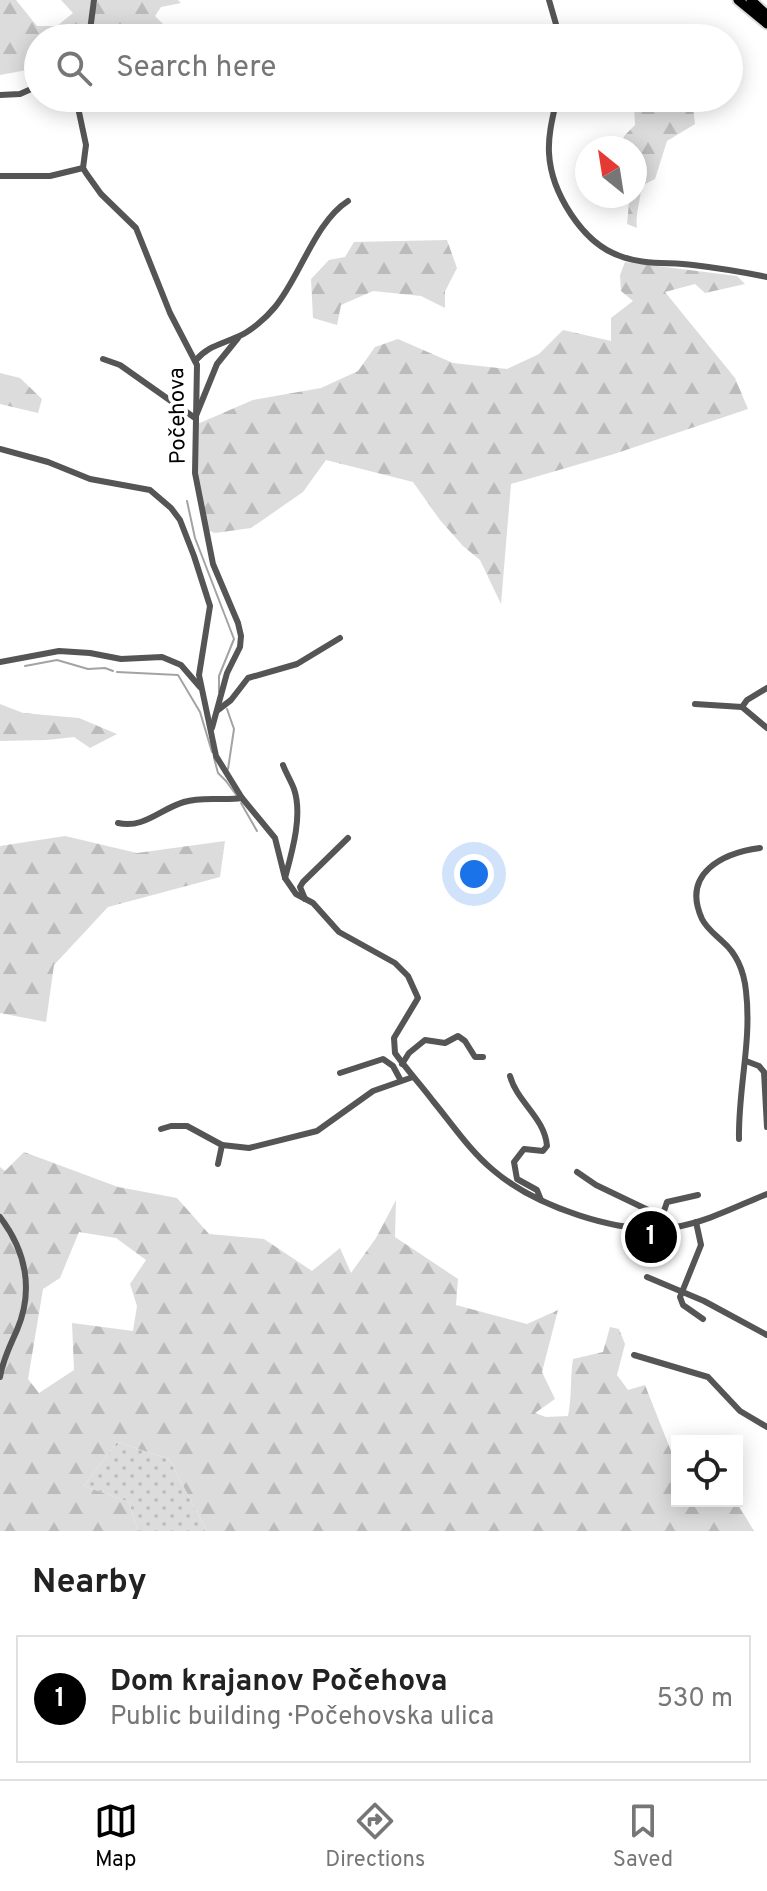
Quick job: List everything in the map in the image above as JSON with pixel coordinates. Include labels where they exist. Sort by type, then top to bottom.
[{"type":"highway","points":[[738,0],[767,17]]},
{"type":"highway","points":[[753,0],[767,17]]},
{"type":"street","points":[[91,24],[94,0]]},
{"type":"street","points":[[549,0],[556,24]]},
{"type":"street","points":[[0,95],[24,92]]},
{"type":"street","points":[[0,176],[50,176],[83,168],[86,145],[79,112]]},
{"type":"street","points":[[554,112],[549,139],[552,171],[570,211],[592,239],[621,257],[767,277]]},
{"type":"street","name":"Počehova","points":[[83,168],[101,194],[136,228],[170,313],[198,370],[195,473],[213,564],[241,636],[211,731]]},
{"type":"street","points":[[103,359],[120,365],[195,418],[217,364],[239,337],[275,308],[302,260],[338,208],[348,201]]},
{"type":"street","points":[[195,361],[214,344],[239,337]]},
{"type":"street","name":"Počehova","points":[[0,449],[48,462],[90,479],[150,490],[180,520],[210,606],[199,666],[216,756],[242,798],[275,838],[285,878]]},
{"type":"street","points":[[218,710],[231,700],[248,678],[297,664],[340,638]]},
{"type":"street","points":[[0,662],[59,651],[121,659],[162,657],[181,665],[203,689]]},
{"type":"street","points":[[742,707],[747,700],[767,688]]},
{"type":"street","points":[[695,704],[742,707],[767,728]]},
{"type":"street","points":[[283,765],[296,800],[294,845],[285,878],[296,894],[318,908],[339,932],[395,963],[414,986],[418,998],[415,1007],[394,1038],[395,1053],[406,1078]]},
{"type":"street","points":[[118,823],[142,823],[188,800],[242,798]]},
{"type":"street","points":[[305,899],[300,887],[303,882],[348,838]]},
{"type":"street","points":[[739,1139],[739,1091],[746,1061],[746,991],[742,968],[733,952],[704,923],[698,900],[702,878],[710,866],[736,852],[760,848]]},
{"type":"street","points":[[402,1064],[409,1053],[425,1040],[445,1043],[458,1036],[463,1038],[475,1057],[483,1057]]},
{"type":"street","points":[[340,1073],[383,1059],[406,1078],[482,1161],[508,1181],[541,1200],[599,1221],[624,1226],[675,1228],[767,1194]]},
{"type":"street","points":[[746,1061],[759,1066],[764,1072],[767,1127]]},
{"type":"street","points":[[510,1076],[513,1087],[542,1126],[547,1140],[543,1151],[524,1149],[514,1162],[517,1179],[537,1190],[541,1200]]},
{"type":"street","points":[[161,1129],[187,1126],[222,1145],[249,1148],[317,1131],[353,1103],[406,1078]]},
{"type":"street","points":[[218,1164],[222,1145]]},
{"type":"street","points":[[577,1172],[596,1185],[671,1221],[675,1228]]},
{"type":"street","points":[[662,1217],[667,1202],[698,1195]]},
{"type":"street","points":[[0,1217],[15,1239],[27,1280],[26,1300],[18,1328],[5,1354],[0,1377]]},
{"type":"street","points":[[696,1222],[701,1245],[681,1292],[683,1305],[703,1319]]},
{"type":"street","points":[[647,1277],[767,1335]]},
{"type":"street","points":[[634,1355],[708,1377],[740,1411],[767,1427]]},
{"type":"green space","points":[[0,0],[16,0],[35,24],[24,24],[24,71],[0,75]]},
{"type":"green space","points":[[61,0],[178,0],[181,3],[161,7],[155,16],[163,24],[59,24],[73,13]]},
{"type":"green space","points":[[634,112],[694,112],[695,124],[667,141],[655,179],[647,183],[647,136],[624,136],[635,125]]},
{"type":"green space","points":[[629,208],[638,208],[637,228],[627,224]]},
{"type":"green space","points":[[447,240],[457,268],[445,291],[445,308],[421,296],[373,291],[341,305],[337,325],[313,318],[311,279],[329,260],[345,257],[354,242]]},
{"type":"green space","points":[[625,262],[737,276],[745,284],[705,293],[695,284],[665,292],[735,378],[748,409],[614,454],[511,484],[501,604],[480,560],[440,520],[413,482],[326,460],[303,492],[251,528],[215,533],[205,529],[194,474],[195,425],[253,400],[321,388],[358,371],[375,347],[398,339],[453,363],[507,369],[539,354],[563,330],[611,341],[611,318],[633,301],[621,291],[620,275]]},
{"type":"green space","points":[[0,373],[20,378],[42,399],[38,413],[0,404]]},
{"type":"green space","points":[[0,704],[23,713],[79,718],[117,734],[90,748],[74,737],[0,741]]},
{"type":"green space","points":[[65,836],[137,853],[225,841],[220,877],[108,907],[54,965],[46,1022],[0,1013],[0,846]]},
{"type":"green space","points":[[24,1152],[118,1187],[177,1198],[209,1234],[264,1239],[312,1271],[340,1248],[351,1273],[376,1238],[396,1200],[395,1237],[458,1279],[456,1305],[527,1324],[558,1310],[542,1372],[555,1399],[535,1413],[546,1417],[568,1416],[573,1359],[603,1352],[610,1327],[619,1329],[625,1344],[617,1375],[628,1390],[645,1385],[671,1451],[671,1507],[740,1507],[754,1531],[207,1531],[169,1459],[117,1442],[84,1486],[129,1502],[138,1531],[0,1531],[0,1167],[5,1171]],"holes":[[[79,1232],[116,1238],[146,1260],[130,1284],[137,1306],[133,1331],[72,1323],[74,1370],[39,1393],[28,1379],[43,1289],[60,1278]]]},
{"type":"green space","points":[[117,1442],[169,1459],[207,1531],[138,1531],[129,1502],[84,1486]]},
{"type":"waterway","points":[[187,501],[195,538],[234,639],[219,676],[219,692]]},
{"type":"waterway","points":[[25,666],[57,660],[88,669],[113,671]]},
{"type":"waterway","points":[[117,672],[178,675],[200,712],[212,752]]},
{"type":"waterway","points":[[227,709],[234,729],[228,769]]},
{"type":"waterway","points":[[214,758],[218,773],[226,781]]},
{"type":"waterway","points":[[226,781],[237,796]]},
{"type":"waterway","points":[[241,803],[257,831]]},
{"type":"place","name":"Dom krajanov Počehova","points":[[651,1237]]}]
